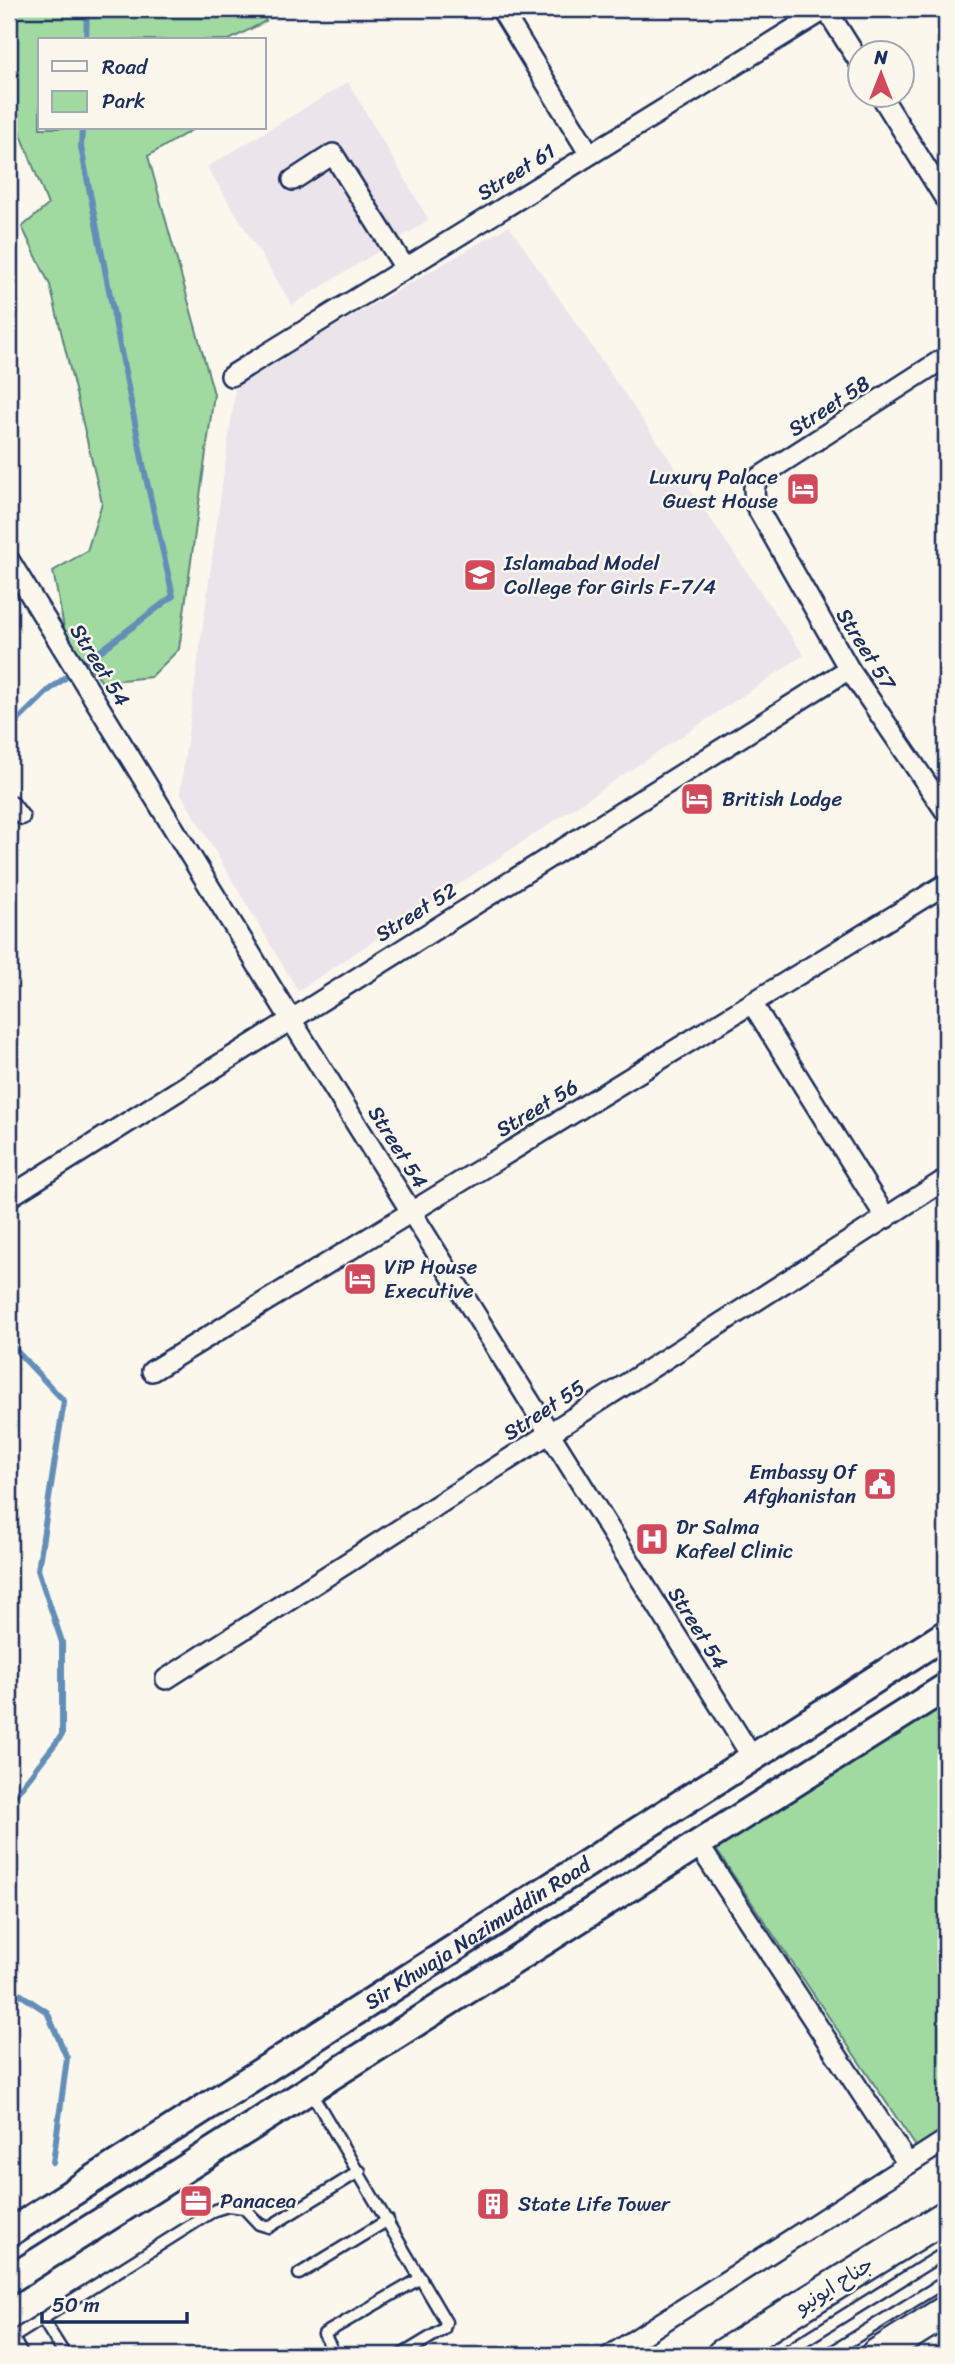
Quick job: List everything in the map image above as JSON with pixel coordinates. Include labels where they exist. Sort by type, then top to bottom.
[{"type":"main road","name":"Sir Khwaja Nazimuddin Road","points":[[9,2233],[946,1634]]},
{"type":"main road","name":"Sir Khwaja Nazimuddin Road","points":[[9,2280],[946,1688]]},
{"type":"main road","name":"جناح ایونیو","points":[[722,2355],[946,2216]]},
{"type":"main road","points":[[9,2294],[36,2262]]},
{"type":"main road","points":[[876,2355],[946,2311]]},
{"type":"street","points":[[502,9],[589,153]]},
{"type":"street","points":[[826,9],[846,41]]},
{"type":"street","name":"Street 61","points":[[231,376],[826,9]]},
{"type":"street","points":[[889,108],[946,200]]},
{"type":"street","points":[[293,180],[332,154],[405,268]]},
{"type":"street","name":"Street 58","points":[[755,504],[754,488],[758,478],[946,357]]},
{"type":"street","name":"Street 57","points":[[755,504],[849,669],[946,813]]},
{"type":"street","name":"Street 54","points":[[9,560],[290,1017],[752,1757]]},
{"type":"street","name":"Street 52","points":[[9,1197],[290,1017],[849,669]]},
{"type":"street","points":[[9,806],[12,804],[22,817]]},
{"type":"street","name":"Street 56","points":[[152,1371],[946,884]]},
{"type":"street","points":[[752,1003],[886,1218]]},
{"type":"street","name":"Street 55","points":[[166,1679],[946,1179]]},
{"type":"street","points":[[698,1844],[908,2164]]},
{"type":"street","points":[[611,2355],[946,2140]]},
{"type":"street","points":[[9,2342],[15,2355]]},
{"type":"lane","points":[[310,2090],[360,2171],[446,2322],[444,2329],[401,2355]]},
{"type":"lane","points":[[9,2342],[215,2210],[228,2206],[244,2208],[259,2224],[268,2227],[360,2171]]},
{"type":"lane","points":[[299,2274],[388,2220]]},
{"type":"lane","points":[[781,2355],[946,2252]]},
{"type":"lane","points":[[335,2355],[324,2334],[421,2278]]},
{"type":"lane","points":[[827,2355],[946,2281]]},
{"type":"lane","points":[[43,2320],[65,2355]]},
{"type":"shaded area","points":[[348,82],[429,220],[292,305],[207,167]]},
{"type":"shaded area","name":"Islamabad Model College for Girls F-7/4","points":[[509,226],[804,655],[298,991],[180,792],[236,384]]},
{"type":"green space","points":[[9,9],[260,9],[266,21],[233,38],[38,38],[38,130],[192,130],[148,156],[214,394],[179,649],[151,677],[102,682],[66,638],[53,571],[87,551],[102,503],[50,285],[22,227],[48,205],[20,132],[9,130]]},
{"type":"green space","points":[[946,1701],[946,2129],[917,2148],[715,1848]]},
{"type":"waterway","points":[[86,38],[87,9]]},
{"type":"waterway","points":[[9,729],[49,690],[173,596],[144,469],[81,147],[82,130]]},
{"type":"waterway","points":[[9,1343],[64,1401],[38,1570],[62,1642],[62,1735],[9,1803]]},
{"type":"waterway","points":[[9,1987],[47,2012],[67,2058],[53,2163]]},
{"type":"place","name":"Luxury Palace Guest House","points":[[803,489]]},
{"type":"place","name":"Islamabad Model College for Girls F-7/4","points":[[480,575]]},
{"type":"place","name":"British Lodge","points":[[697,799]]},
{"type":"place","name":"ViP House Executive","points":[[360,1279]]},
{"type":"place","name":"Embassy Of Afghanistan","points":[[880,1484]]},
{"type":"place","name":"Dr Salma Kafeel Clinic","points":[[652,1539]]},
{"type":"place","name":"Panacea","points":[[196,2201]]},
{"type":"place","name":"State Life Tower","points":[[493,2204]]}]
